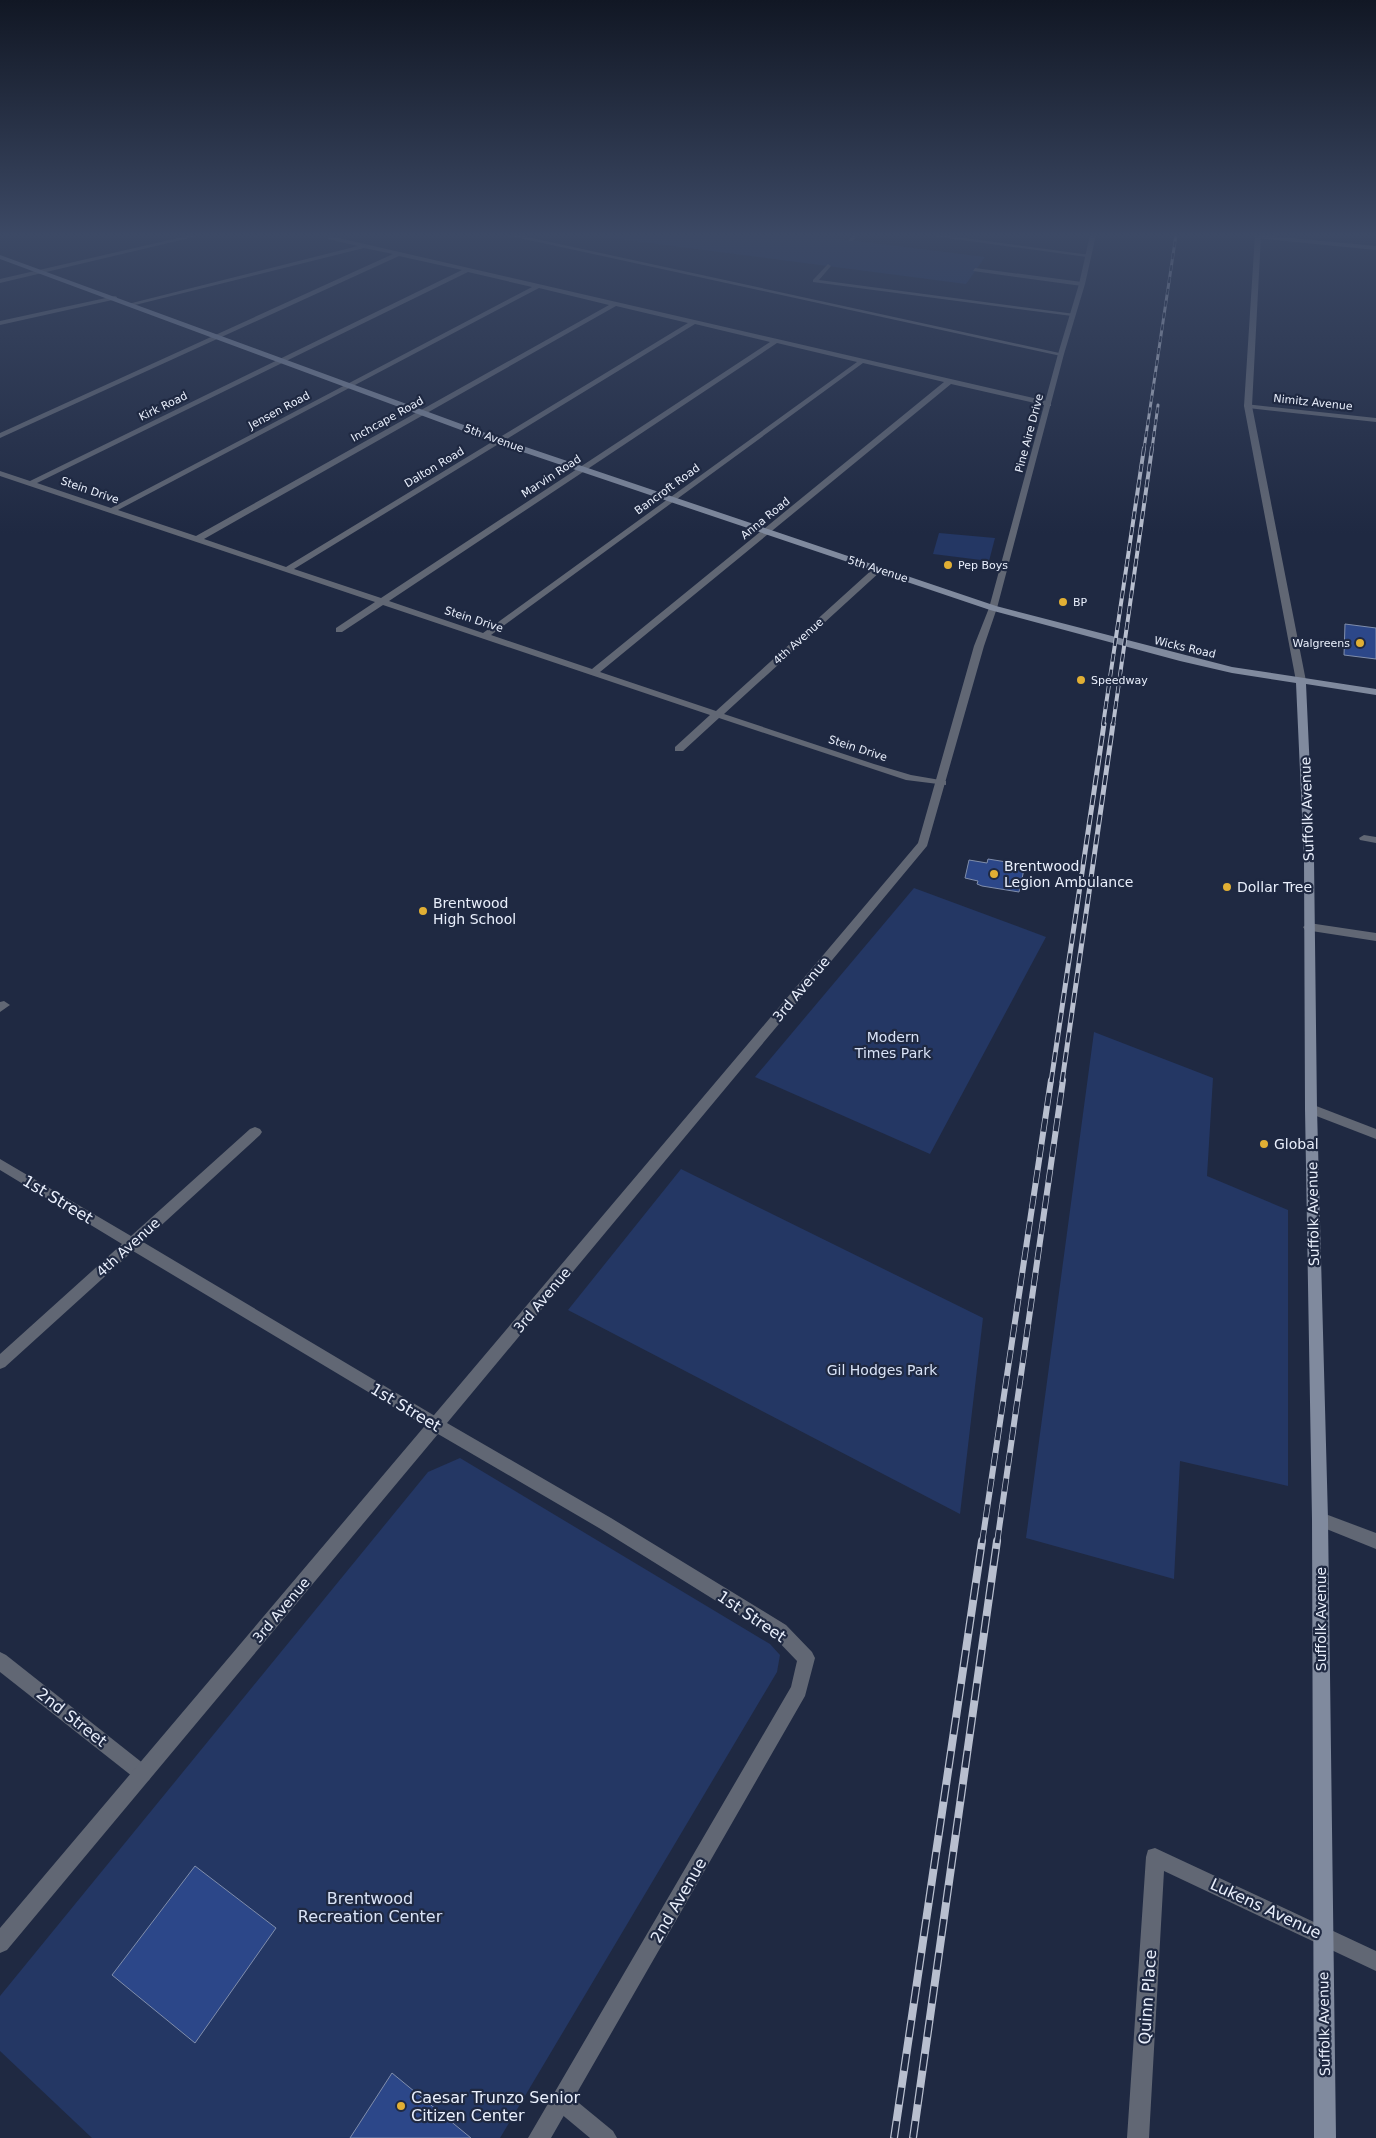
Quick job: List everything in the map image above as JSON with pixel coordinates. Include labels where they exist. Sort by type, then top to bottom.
[{"type":"main road","name":"5th Avenue","points":[[214,335],[499,440],[993,608]]},
{"type":"main road","name":"Wicks Road","points":[[993,608],[1232,670],[1376,692]]},
{"type":"main road","name":"Suffolk Avenue","points":[[1300,681],[1309,827],[1311,1109],[1320,1519],[1325,2138]]},
{"type":"street","name":"Kirk Road","points":[[31,483],[333,335]]},
{"type":"street","name":"Jensen Road","points":[[111,511],[446,335]]},
{"type":"street","name":"Inchcape Road","points":[[196,540],[560,335]]},
{"type":"street","name":"Dalton Road","points":[[288,569],[673,335]]},
{"type":"street","points":[[749,335],[1048,404]]},
{"type":"street","points":[[972,335],[1061,354]]},
{"type":"street","name":"Pine Aire Drive","points":[[993,608],[1066,335]]},
{"type":"street","name":"Suffolk Avenue","points":[[1252,335],[1248,406],[1300,681]]},
{"type":"street","points":[[0,436],[217,336]]},
{"type":"street","name":"Marvin Road","points":[[339,630],[776,341]]},
{"type":"street","name":"Bancroft Road","points":[[484,636],[862,361]]},
{"type":"street","name":"Anna Road","points":[[594,672],[950,381]]},
{"type":"street","name":"Nimitz Avenue","points":[[1248,406],[1376,420]]},
{"type":"street","name":"Stein Drive","points":[[0,473],[878,768],[910,778],[942,783]]},
{"type":"street","name":"4th Avenue","points":[[679,749],[878,569]]},
{"type":"street","name":"3rd Avenue","points":[[0,1943],[144,1774],[923,844],[942,783],[979,646],[993,608]]},
{"type":"street","points":[[1364,838],[1376,840]]},
{"type":"street","points":[[1309,927],[1376,937]]},
{"type":"street","points":[[1311,1109],[1376,1134]]},
{"type":"street","name":"4th Avenue","points":[[0,1363],[255,1132]]},
{"type":"street","name":"1st Street","points":[[0,1164],[605,1523],[780,1631],[806,1658]]},
{"type":"street","points":[[1320,1519],[1376,1541]]},
{"type":"street","name":"2nd Avenue","points":[[539,2138],[799,1690],[806,1658]]},
{"type":"street","name":"2nd Street","points":[[0,1661],[144,1774]]},
{"type":"street","name":"Lukens Avenue","points":[[1155,1857],[1376,1960]]},
{"type":"street","name":"Quinn Place","points":[[1138,2138],[1155,1857]]},
{"type":"street","points":[[561,2102],[606,2138]]},
{"type":"green space","points":[[939,533],[995,538],[989,561],[933,554]]},
{"type":"green space","name":"Modern Times Park","points":[[914,888],[1046,937],[930,1154],[755,1077]]},
{"type":"green space","points":[[1094,1032],[1213,1078],[1207,1176],[1288,1210],[1288,1486],[1180,1461],[1174,1579],[1026,1538]]},
{"type":"green space","name":"Gil Hodges Park","points":[[681,1169],[983,1318],[960,1514],[568,1310]]},
{"type":"green space","name":"Brentwood Recreation Center","points":[[460,1458],[770,1644],[780,1655],[777,1672],[500,2138],[92,2138],[0,2051],[0,1996],[428,1472]]},
{"type":"building","name":"Walgreens","points":[[1345,624],[1376,628],[1376,659],[1344,655]]},
{"type":"building","name":"Brentwood Legion Ambulance","points":[[988,859],[1025,865],[1019,892],[982,886],[977,884],[978,881],[965,878],[969,860],[987,863]]},
{"type":"building","name":"Brentwood Recreation Center","points":[[195,1866],[276,1928],[195,2043],[112,1975]]},
{"type":"building","name":"Caesar Trunzo Senior Citizen Center","points":[[392,2073],[471,2138],[350,2138]]},
{"type":"railway","points":[[1144,449],[1161,335]]},
{"type":"railway","points":[[1152,449],[1158,405]]},
{"type":"railway","points":[[1103,725],[1144,448]]},
{"type":"railway","points":[[1113,725],[1152,448]]},
{"type":"railway","points":[[1051,1082],[1104,724]]},
{"type":"railway","points":[[1062,1082],[1113,724]]},
{"type":"railway","points":[[982,1543],[1051,1080]]},
{"type":"railway","points":[[997,1543],[1063,1080]]},
{"type":"railway","points":[[894,2138],[982,1541]]},
{"type":"railway","points":[[913,2138],[997,1541]]},
{"type":"place","name":"Pep Boys","points":[[948,565]]},
{"type":"place","name":"BP","points":[[1063,602]]},
{"type":"place","name":"Walgreens","points":[[1360,643]]},
{"type":"place","name":"Speedway","points":[[1081,680]]},
{"type":"place","name":"Brentwood Legion Ambulance","points":[[994,874]]},
{"type":"place","name":"Dollar Tree","points":[[1227,887]]},
{"type":"place","name":"Brentwood High School","points":[[423,911]]},
{"type":"place","name":"Global","points":[[1264,1144]]},
{"type":"place","name":"Caesar Trunzo Senior Citizen Center","points":[[401,2106]]}]
